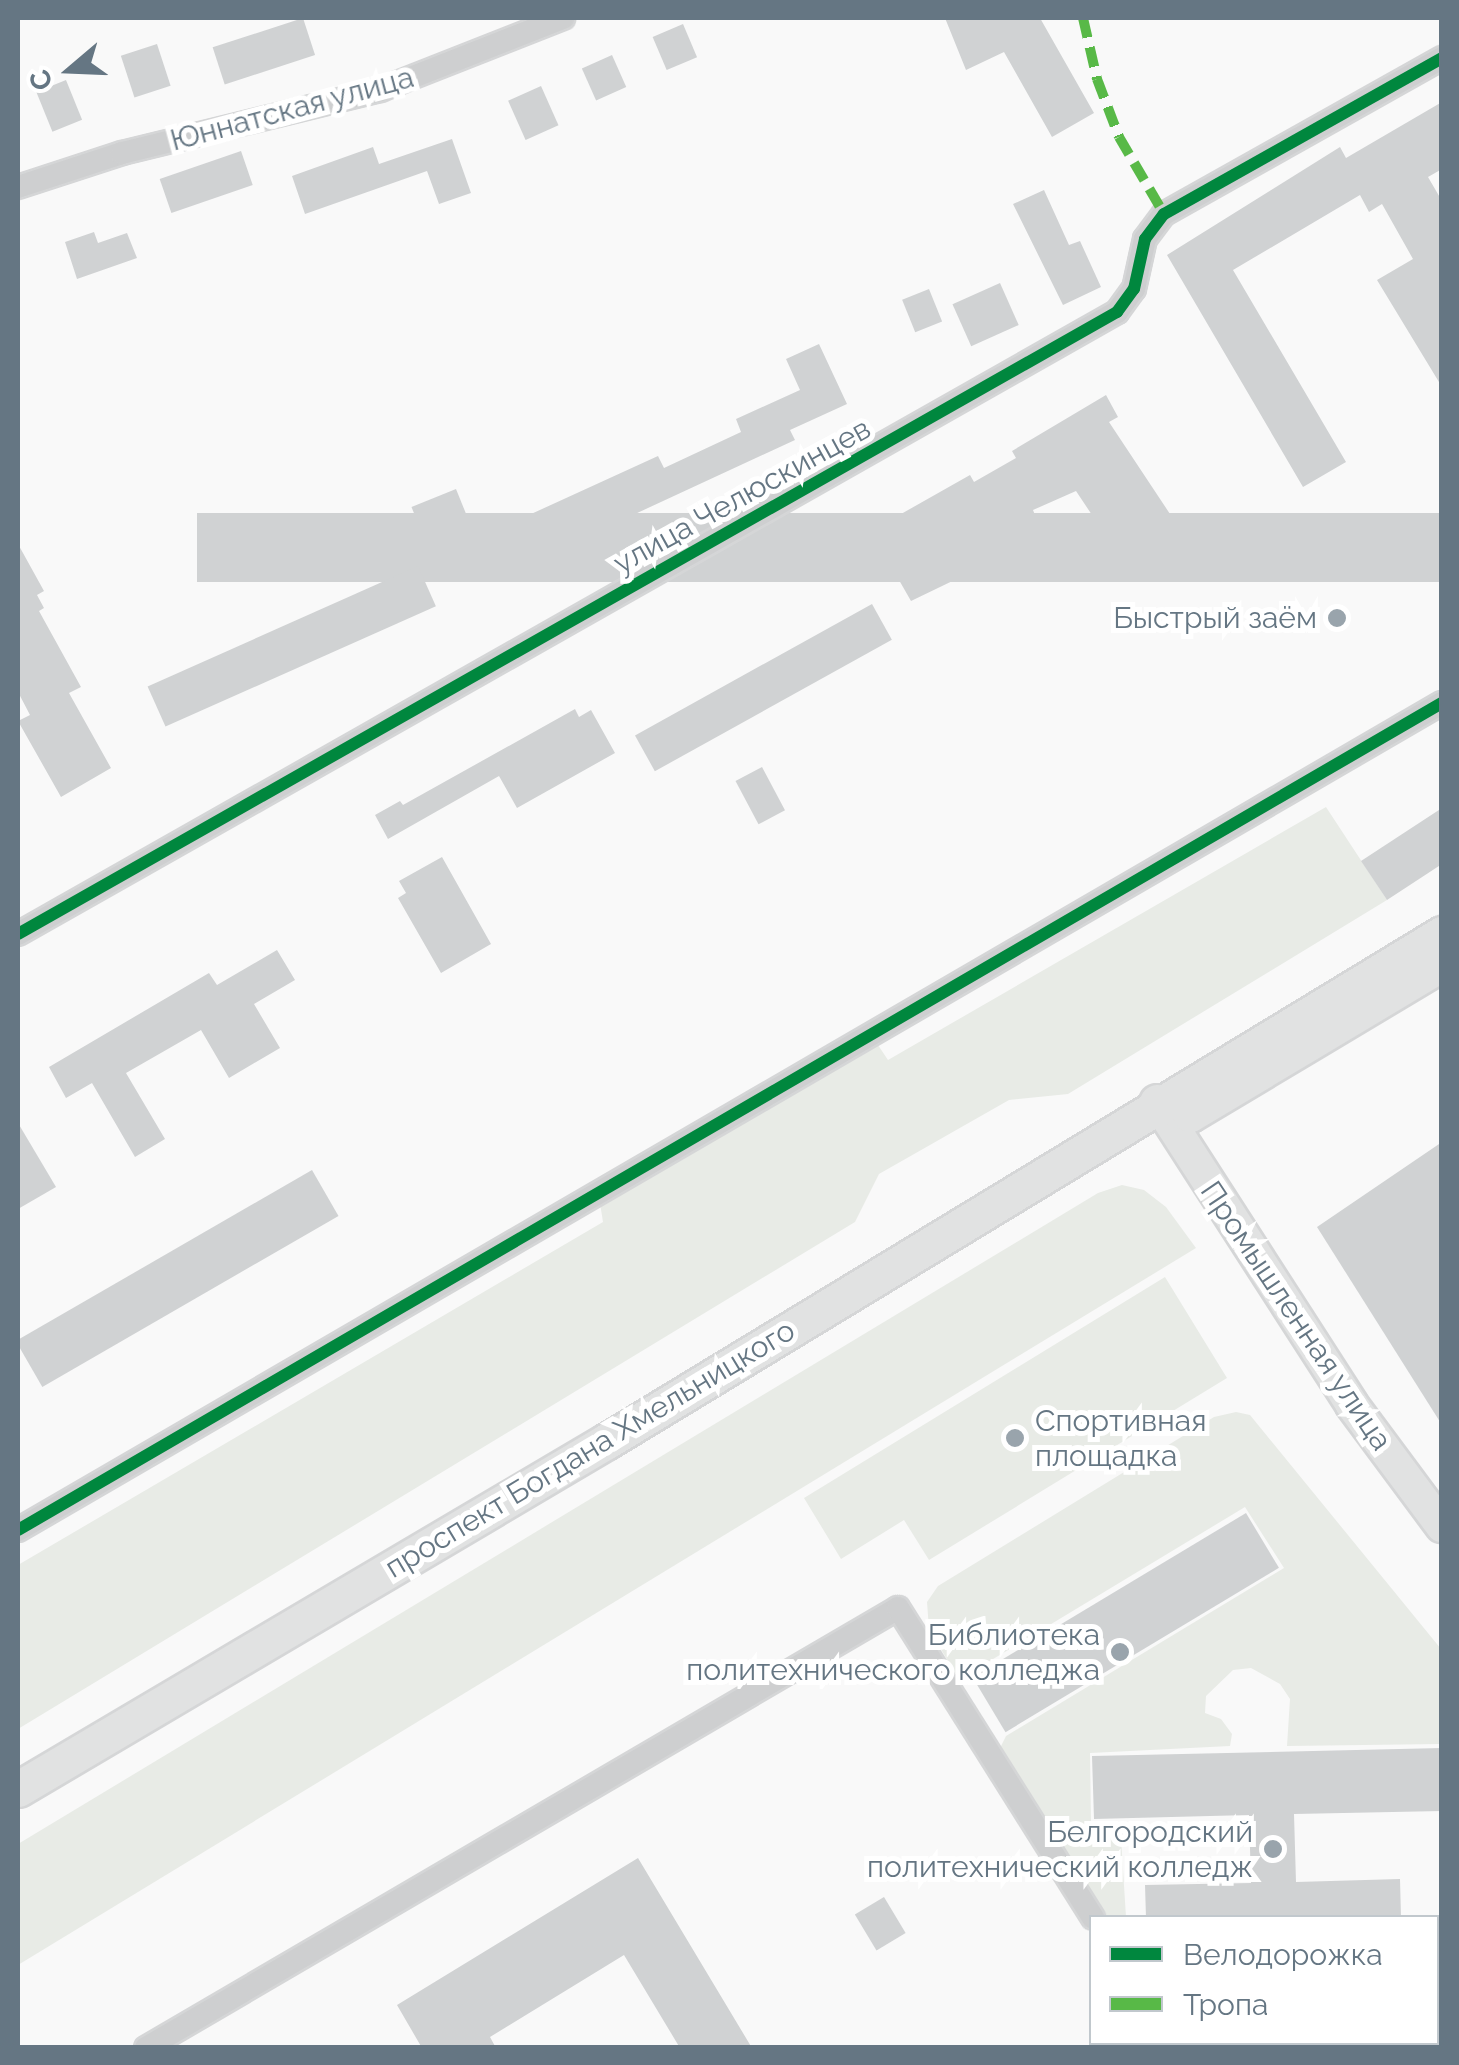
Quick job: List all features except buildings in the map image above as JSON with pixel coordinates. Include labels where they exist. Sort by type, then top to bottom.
[{"type":"main road","name":"проспект Богдана Хмельницкого","points":[[18,1789],[607,1441],[1157,1102],[1442,934]]},
{"type":"main road","points":[[1157,1102],[1190,1114],[1442,964]]},
{"type":"street","name":"Юннатская улица","points":[[18,187],[122,154],[380,90],[563,18]]},
{"type":"street","name":"улица Челюскинцев","points":[[18,934],[1108,317],[1134,289],[1145,239],[1164,214],[1442,58]]},
{"type":"street","points":[[18,1530],[1442,703]]},
{"type":"street","name":"Промышленная улица","points":[[1157,1102],[1230,1224],[1442,1526]]},
{"type":"street","points":[[146,2048],[898,1608],[1091,1915]]},
{"type":"shaded area","points":[[1326,807],[1387,900],[1068,1094],[1009,1100],[879,1174],[855,1222],[18,1729],[18,1565],[603,1222],[599,1197],[874,1039],[888,1060]]},
{"type":"shaded area","points":[[1122,1185],[1144,1190],[1166,1207],[1196,1248],[18,1965],[18,1844],[1098,1193]]},
{"type":"shaded area","name":"Спортивная площадка","points":[[1165,1277],[1227,1378],[929,1560],[904,1520],[841,1559],[804,1498]]},
{"type":"shaded area","points":[[1236,1412],[1250,1415],[1441,1649],[1441,1744],[1287,1746],[1290,1699],[1280,1684],[1251,1668],[1233,1670],[1206,1696],[1205,1713],[1221,1719],[1232,1734],[1230,1746],[1090,1753],[1091,1821],[1120,1822],[1126,1915],[1098,1915],[1000,1748],[1006,1736],[1284,1568],[1245,1507],[965,1676],[955,1673],[929,1629],[927,1602],[938,1586],[1214,1417]]},
{"type":"marked path","points":[[1083,18],[1097,79],[1119,137],[1164,214]]},
{"type":"cycle path","points":[[18,934],[1117,312],[1134,289],[1145,239],[1164,214],[1442,58]]},
{"type":"cycle path","points":[[18,1530],[1442,703]]},
{"type":"place","name":"Быстрый заём","points":[[1337,618]]},
{"type":"place","name":"Спортивная площадка","points":[[1015,1438]]},
{"type":"place","name":"Библиотека политехнического колледжа","points":[[1120,1652]]},
{"type":"place","name":"Белгородский политехнический колледж","points":[[1273,1849]]}]
